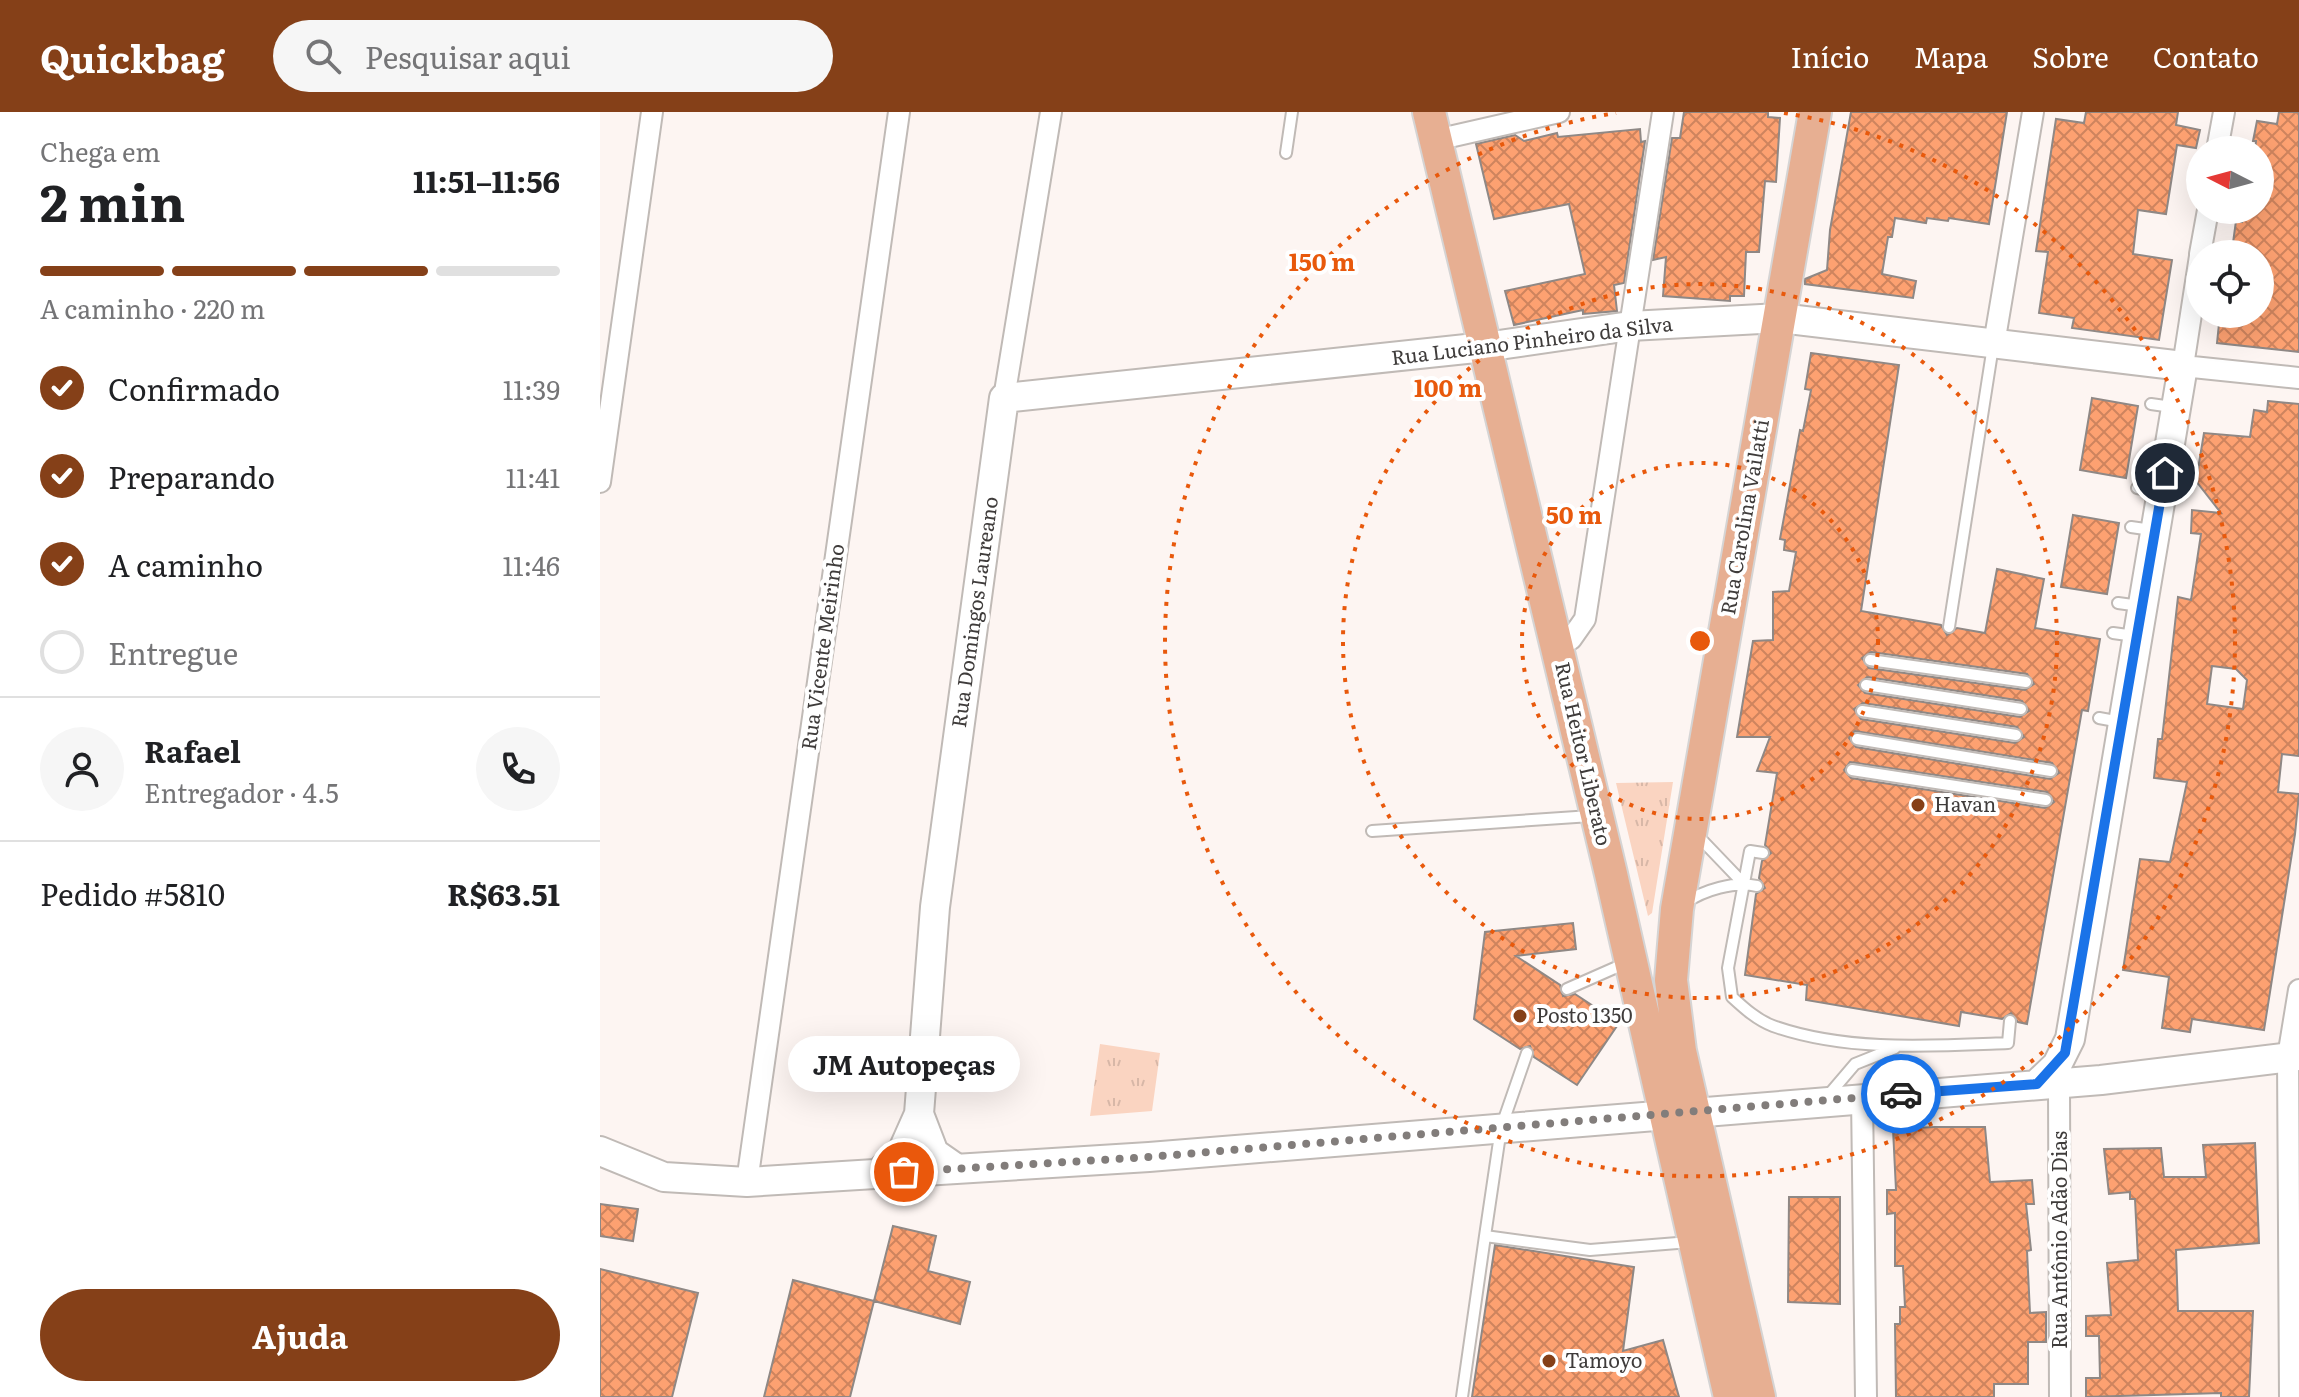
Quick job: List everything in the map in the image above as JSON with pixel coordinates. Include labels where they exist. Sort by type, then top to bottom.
[{"type":"main road","name":"Rua Carolina Vailatti","points":[[1678,1113],[1671,980],[1677,909],[1815,112]]},
{"type":"main road","name":"Rua Heitor Liberato","points":[[1433,126],[1631,961],[1759,1397]]},
{"type":"main road","name":"Rua Luciano Pinheiro da Silva","points":[[1004,398],[1485,347],[1630,326],[1780,318],[2183,366]]},
{"type":"main road","points":[[2048,1083],[2070,1039],[2111,720],[2163,406],[2183,366]]},
{"type":"main road","name":"Rua Domingos Laureano","points":[[878,1174],[903,1150],[919,1114],[935,907],[1004,398]]},
{"type":"main road","points":[[2070,1039],[2076,1052],[2101,1080]]},
{"type":"main road","points":[[600,1151],[664,1177],[747,1182],[957,1169],[2101,1080],[2294,1056]]},
{"type":"main road","name":"Rua Heitor Liberato","points":[[1678,1113],[1693,1241],[1730,1397]]},
{"type":"main road","name":"Rua Domingos Laureano","points":[[919,1114],[934,1153],[957,1169]]},
{"type":"street","points":[[600,482],[652,112]]},
{"type":"street","name":"Rua Vicente Meirinho","points":[[747,1182],[899,112]]},
{"type":"street","name":"Rua Domingos Laureano","points":[[1004,398],[1051,112]]},
{"type":"street","points":[[1433,126],[1559,112]]},
{"type":"street","points":[[1557,646],[1571,639],[1585,619],[1663,112]]},
{"type":"street","points":[[1994,344],[2033,112]]},
{"type":"street","points":[[2220,136],[2224,112]]},
{"type":"street","points":[[2183,366],[2189,328]]},
{"type":"street","name":"Rua Luciano Pinheiro da Silva","points":[[2183,366],[2299,378]]},
{"type":"street","points":[[2290,1397],[2294,1056],[2299,990]]},
{"type":"street","name":"Rua Antônio Adão Dias","points":[[2048,1083],[2060,1397]]},
{"type":"street","points":[[1862,1097],[1866,1397]]},
{"type":"lane","points":[[1286,153],[1292,112]]},
{"type":"lane","points":[[1949,627],[1994,344]]},
{"type":"lane","points":[[1870,660],[2026,682]]},
{"type":"lane","points":[[1866,685],[2021,709]]},
{"type":"lane","points":[[1862,711],[2016,735]]},
{"type":"lane","points":[[1857,739],[2051,771]]},
{"type":"lane","points":[[1852,770],[2046,800]]},
{"type":"lane","points":[[1372,831],[1597,815]]},
{"type":"lane","points":[[1691,827],[1721,864],[1743,883]]},
{"type":"lane","points":[[1763,853],[1750,851],[1728,968],[1732,997],[1772,1026],[1897,1047],[2008,1043],[2010,1021]]},
{"type":"lane","points":[[1677,909],[1700,893],[1743,883],[1757,886]]},
{"type":"lane","points":[[1567,989],[1631,961]]},
{"type":"lane","points":[[1825,1100],[1855,1064],[1897,1047]]},
{"type":"lane","points":[[1462,1397],[1501,1128],[1527,1053]]},
{"type":"lane","points":[[1485,1236],[1590,1250],[1693,1241]]},
{"type":"green space","points":[[1673,782],[1652,913],[1648,916],[1616,783]]},
{"type":"green space","points":[[1100,1044],[1160,1053],[1152,1111],[1090,1116]]},
{"type":"building","points":[[1684,112],[1768,112],[1768,117],[1780,118],[1776,182],[1765,181],[1759,252],[1746,252],[1744,296],[1730,296],[1730,301],[1663,296],[1666,257],[1653,260],[1672,138],[1680,138]]},
{"type":"building","points":[[1851,112],[2007,112],[1989,224],[1949,218],[1948,221],[1927,218],[1926,223],[1895,218],[1892,237],[1888,237],[1882,274],[1916,281],[1913,298],[1805,284],[1805,279],[1827,270],[1830,230]]},
{"type":"building","points":[[2086,112],[2178,112],[2176,125],[2200,130],[2199,136],[2186,136],[2186,146],[2177,145],[2166,214],[2138,210],[2133,254],[2172,260],[2159,340],[2072,328],[2074,318],[2039,313],[2048,252],[2036,251],[2056,119],[2084,123]]},
{"type":"building","points":[[2279,112],[2299,112],[2299,352],[2217,343],[2219,328],[2274,328],[2274,240],[2233,240],[2236,224],[2274,224],[2274,136],[2254,136],[2257,121],[2277,124]]},
{"type":"building","points":[[1640,129],[1641,142],[1645,141],[1624,283],[1614,285],[1617,311],[1583,314],[1583,310],[1514,325],[1505,291],[1585,274],[1569,204],[1494,219],[1476,144],[1515,135],[1524,141],[1557,133],[1558,137]]},
{"type":"building","name":"Havan","points":[[1811,353],[1899,365],[1861,611],[1941,625],[1947,635],[1957,628],[1985,633],[1997,569],[2044,579],[2035,628],[2100,639],[2088,711],[2082,710],[2027,1024],[2018,1022],[2011,1013],[2002,1019],[1961,1012],[1959,1026],[1806,1000],[1807,985],[1745,975],[1756,894],[1765,888],[1759,878],[1762,861],[1771,853],[1765,845],[1777,773],[1757,771],[1770,737],[1737,737],[1753,641],[1773,640],[1773,592],[1789,591],[1796,552],[1784,550],[1785,540],[1780,539],[1800,430],[1803,431],[1811,390],[1805,389]],"holes":[[[1871,652],[2027,674],[2034,684],[2025,690],[1869,668],[1862,658]],[[1867,677],[2022,701],[2029,711],[2020,717],[1865,693],[1858,685]],[[1863,703],[2017,727],[2024,737],[2015,743],[1861,719],[1854,709]],[[1855,731],[2052,763],[2059,773],[2050,779],[1856,747],[1849,738]],[[1850,762],[2047,792],[2054,802],[2045,808],[1851,778],[1844,770]]]},
{"type":"building","points":[[2092,398],[2138,406],[2126,478],[2080,470]]},
{"type":"building","points":[[2268,401],[2299,404],[2299,756],[2282,754],[2278,792],[2299,794],[2264,1030],[2192,1019],[2190,1032],[2162,1028],[2169,977],[2123,970],[2140,859],[2170,862],[2187,782],[2154,778],[2158,739],[2162,739],[2178,597],[2191,600],[2201,534],[2191,533],[2192,510],[2221,513],[2196,481],[2204,433],[2250,437],[2254,410],[2267,412]],"holes":[[[2212,666],[2236,669],[2247,680],[2243,709],[2207,704]]]},
{"type":"building","points":[[2073,515],[2119,523],[2107,594],[2061,587]]},
{"type":"building","points":[[1573,923],[1576,949],[1516,956],[1560,985],[1563,996],[1575,994],[1619,1023],[1577,1085],[1534,1057],[1530,1046],[1520,1049],[1474,1019],[1485,932]]},
{"type":"building","points":[[1985,1127],[1990,1182],[2032,1180],[2034,1204],[2026,1204],[2031,1250],[2027,1251],[2030,1313],[2046,1312],[2046,1342],[2028,1342],[2028,1384],[1994,1384],[1994,1397],[1896,1397],[1895,1324],[1900,1324],[1900,1307],[1905,1307],[1903,1266],[1895,1266],[1895,1213],[1887,1214],[1887,1190],[1896,1190],[1893,1129]]},
{"type":"building","points":[[2255,1143],[2259,1243],[2176,1250],[2178,1311],[2253,1311],[2249,1397],[2221,1397],[2221,1393],[2086,1397],[2086,1378],[2100,1378],[2099,1336],[2086,1336],[2086,1316],[2111,1315],[2107,1263],[2138,1260],[2135,1199],[2130,1199],[2130,1192],[2109,1194],[2104,1149],[2161,1148],[2164,1177],[2206,1177],[2203,1145]]},
{"type":"building","points":[[1789,1197],[1840,1197],[1840,1304],[1788,1302]]},
{"type":"building","points":[[600,1204],[638,1209],[633,1241],[600,1236]]},
{"type":"building","points":[[893,1226],[936,1236],[928,1271],[970,1282],[960,1324],[874,1301]]},
{"type":"building","name":"Tamoyo","points":[[1495,1245],[1634,1267],[1623,1351],[1663,1340],[1679,1397],[1472,1397]]},
{"type":"building","points":[[600,1269],[698,1293],[672,1397],[600,1397]]},
{"type":"building","points":[[793,1280],[874,1301],[850,1397],[764,1397]]},
{"type":"way so far","points":[[904,1172],[1149,1157],[1901,1094]]},
{"type":"place","name":"Havan","points":[[1918,805]]},
{"type":"place","name":"Posto 1350","points":[[1520,1016]]},
{"type":"place","name":"JM Autopeças","points":[[904,1172]]},
{"type":"place","name":"Tamoyo","points":[[1549,1361]]},
{"type":"route","points":[[1901,1094],[2037,1084],[2065,1053],[2070,1039],[2165,473]]}]
